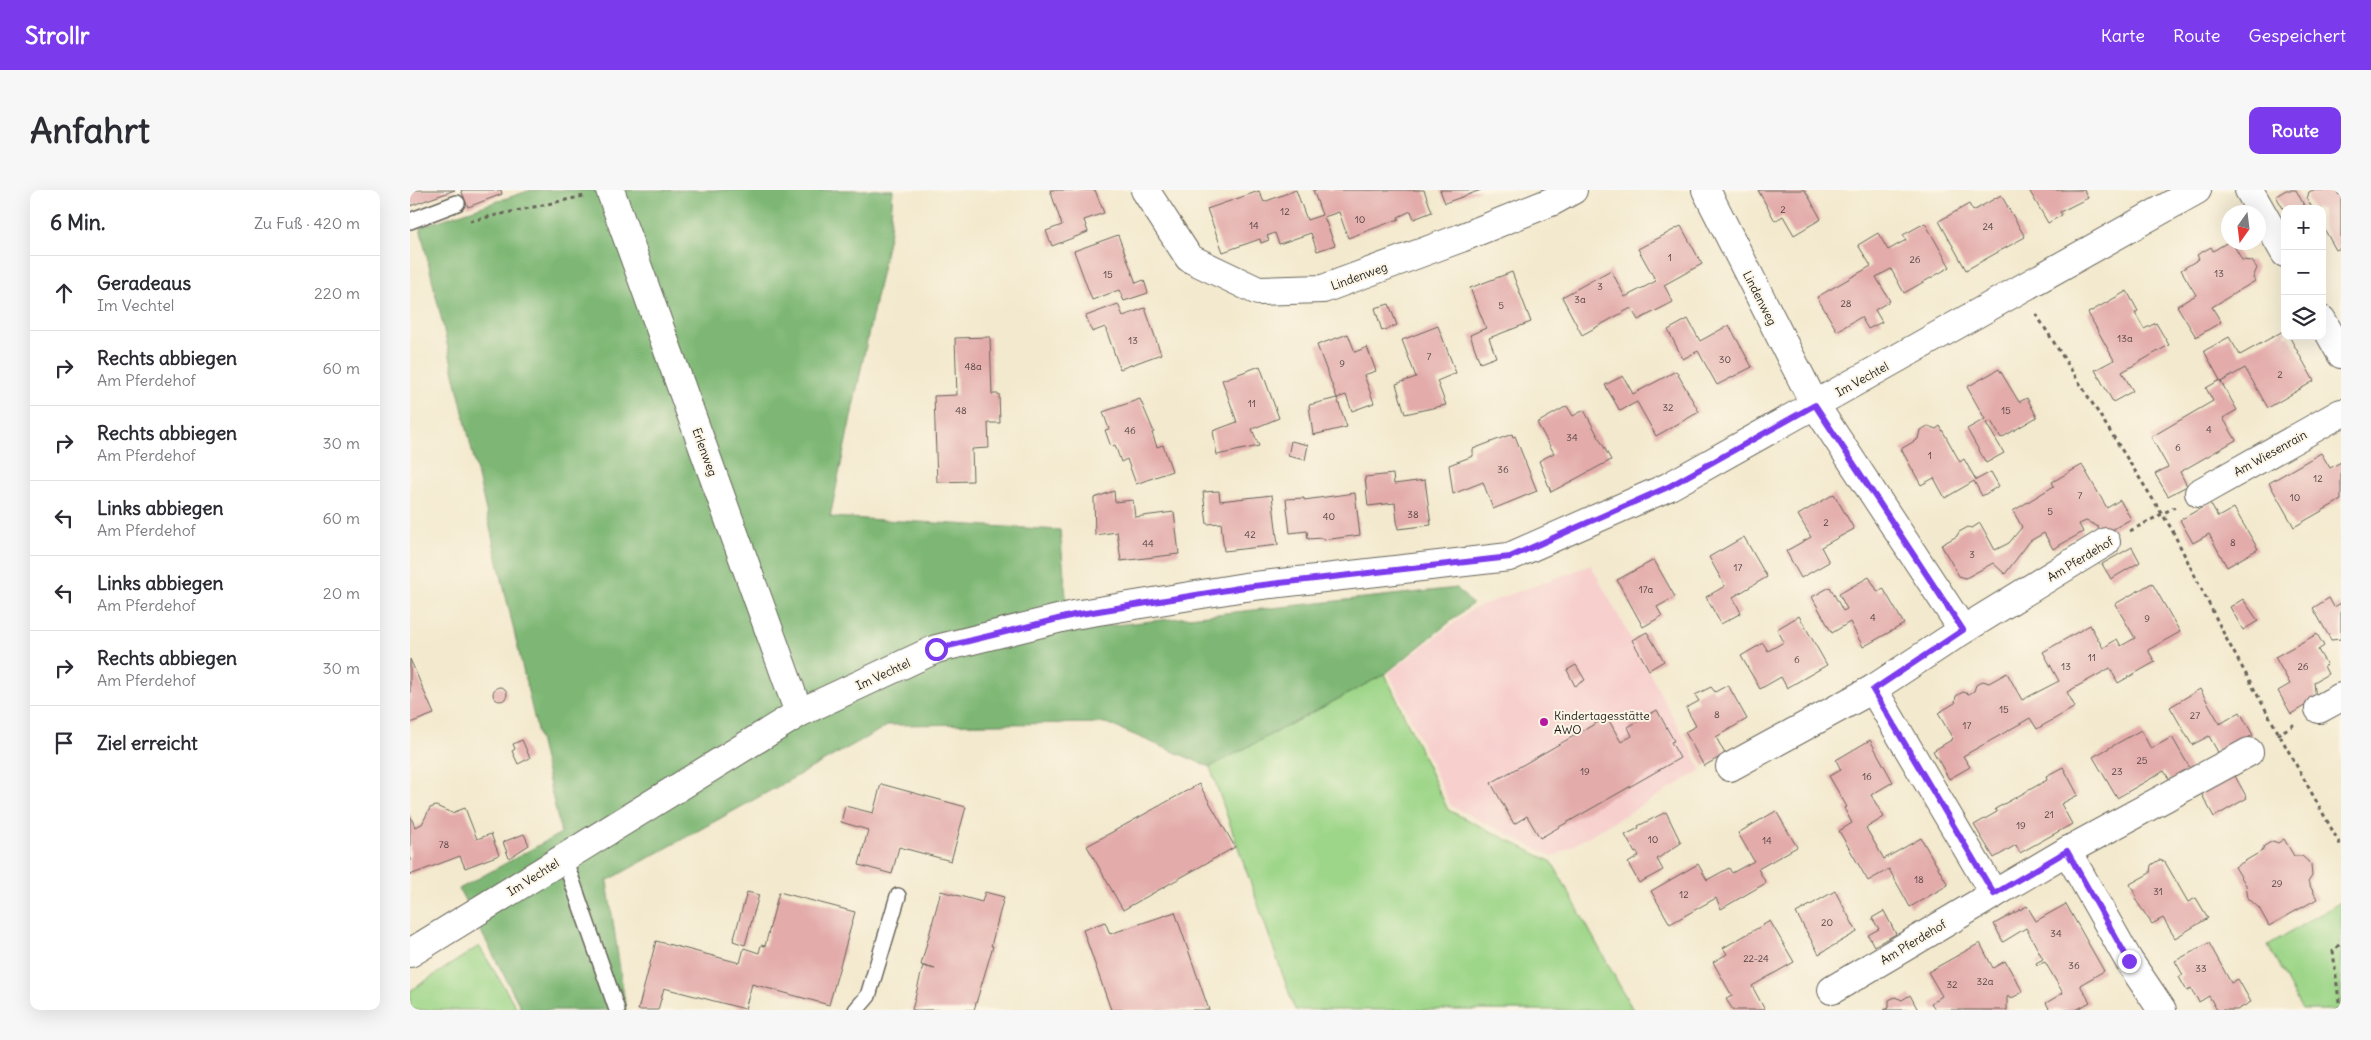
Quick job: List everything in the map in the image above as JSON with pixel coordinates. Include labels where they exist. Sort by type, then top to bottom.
[{"type":"street","name":"Erlenweg","points":[[610,190],[799,713]]},
{"type":"street","name":"Lindenweg","points":[[1145,190],[1189,258],[1258,291],[1323,289],[1470,234],[1553,201],[1573,190]]},
{"type":"street","name":"Lindenweg","points":[[1706,190],[1815,405]]},
{"type":"street","name":"Im Vechtel","points":[[410,953],[799,713],[936,649],[1074,615],[1245,587],[1510,557],[1668,487],[2197,190]]},
{"type":"street","points":[[2250,190],[2283,250]]},
{"type":"street","points":[[2326,327],[2341,354]]},
{"type":"street","points":[[1815,405],[1963,630]]},
{"type":"street","name":"Am Wiesenrain","points":[[2199,492],[2341,412]]},
{"type":"street","name":"Am Pferdehof","points":[[1730,767],[1873,690],[1963,630],[2106,542]]},
{"type":"street","points":[[1873,690],[1994,894]]},
{"type":"street","name":"Am Pferdehof","points":[[1832,990],[2067,851],[2249,752]]},
{"type":"street","points":[[2067,851],[2129,961],[2162,1010]]},
{"type":"lane","points":[[410,222],[457,203]]},
{"type":"lane","points":[[564,858],[618,1010]]},
{"type":"lane","points":[[856,1010],[868,996],[898,896]]},
{"type":"path","points":[[425,216],[441,227],[610,190]]},
{"type":"path","points":[[2020,289],[2163,515],[2278,734],[2341,846]]},
{"type":"path","name":"Am Pferdehof","points":[[2106,542],[2163,515],[2199,492]]},
{"type":"path","points":[[2249,752],[2330,703]]},
{"type":"path","points":[[2340,1010],[2333,950],[2341,943]]},
{"type":"shaded area","name":"Kindertagesstätte AWO","points":[[1591,565],[1702,770],[1553,857],[1451,806],[1389,673],[1474,608]]},
{"type":"green space","points":[[531,190],[893,190],[890,231],[830,517],[1060,530],[1069,630],[1457,588],[1472,604],[1385,674],[1210,767],[1106,723],[889,725],[607,881],[626,1010],[522,1010],[459,889],[561,833],[420,227]]},
{"type":"green space","points":[[1385,674],[1448,810],[1552,862],[1633,1010],[1295,1010],[1210,767]]},
{"type":"green space","points":[[2341,902],[2341,1010],[2302,1010],[2268,945]]},
{"type":"green space","points":[[479,946],[518,1010],[410,1010],[410,991]]},
{"type":"building","points":[[410,190],[455,190],[410,206]]},
{"type":"building","points":[[461,190],[501,190],[502,194],[468,207]]},
{"type":"building","points":[[1050,190],[1095,190],[1104,213],[1084,220],[1088,232],[1052,246],[1046,231],[1062,225]]},
{"type":"building","points":[[1296,190],[1307,220],[1322,215],[1313,190],[1424,190],[1432,212],[1414,219],[1411,211],[1398,217],[1399,219],[1348,238],[1339,212],[1324,217],[1335,245],[1317,251],[1311,233],[1279,244],[1275,233],[1267,236],[1269,240],[1261,243],[1260,239],[1223,252],[1207,209],[1259,191],[1264,202]]},
{"type":"building","points":[[1440,190],[1481,190],[1445,203]]},
{"type":"building","points":[[1758,190],[1805,190],[1821,219],[1794,235],[1783,216],[1775,221]]},
{"type":"building","points":[[2029,190],[2084,190],[2088,198],[2060,212],[2062,215],[2048,223]]},
{"type":"building","points":[[2286,190],[2296,190],[2304,205],[2281,205],[2276,196]]},
{"type":"building","points":[[2313,190],[2336,190],[2339,195],[2341,193],[2341,248],[2336,250],[2326,232],[2326,205],[2311,205],[2307,199],[2309,192]]},
{"type":"building","points":[[2001,195],[2025,237],[1966,270],[1939,221],[1969,204],[1973,211]]},
{"type":"building","points":[[1925,223],[1950,267],[1904,293],[1891,269],[1876,277],[1890,301],[1875,310],[1882,322],[1868,329],[1861,317],[1837,331],[1817,297],[1871,266],[1858,245],[1878,233],[1888,250],[1906,240],[1903,235]]},
{"type":"building","points":[[1681,226],[1702,264],[1664,285],[1673,302],[1638,320],[1631,308],[1582,335],[1562,297],[1611,270],[1625,297],[1656,281],[1638,249]]},
{"type":"building","points":[[1118,235],[1136,283],[1144,280],[1148,293],[1124,301],[1119,290],[1092,300],[1074,251]]},
{"type":"building","points":[[2221,246],[2221,250],[2236,250],[2242,260],[2252,261],[2257,268],[2253,278],[2255,281],[2212,307],[2221,322],[2196,337],[2177,306],[2196,295],[2181,270],[2199,259],[2197,255],[2211,247],[2213,251]]},
{"type":"building","points":[[1512,272],[1531,322],[1489,338],[1496,357],[1480,363],[1470,335],[1486,328],[1470,288]]},
{"type":"building","points":[[2127,291],[2138,311],[2135,313],[2144,329],[2156,323],[2169,345],[2122,372],[2133,391],[2113,402],[2095,370],[2114,360],[2088,313]]},
{"type":"building","points":[[1118,304],[1123,316],[1145,308],[1161,354],[1120,369],[1105,327],[1092,332],[1086,316]]},
{"type":"building","points":[[1389,304],[1397,325],[1382,331],[1375,308]]},
{"type":"building","points":[[1688,319],[1700,341],[1729,325],[1752,367],[1717,385],[1698,351],[1683,359],[1668,330]]},
{"type":"building","points":[[1438,326],[1456,373],[1437,381],[1446,405],[1405,414],[1396,384],[1416,377],[1402,340]]},
{"type":"building","points":[[2281,332],[2281,340],[2291,340],[2314,381],[2268,408],[2245,368],[2221,382],[2204,351],[2229,337],[2240,355]]},
{"type":"building","points":[[1348,334],[1355,352],[1367,347],[1376,371],[1364,375],[1374,403],[1352,411],[1346,395],[1337,398],[1317,345]]},
{"type":"building","points":[[990,337],[992,394],[999,394],[1000,423],[988,423],[989,448],[972,449],[973,481],[937,482],[934,396],[957,395],[955,338]]},
{"type":"building","points":[[1260,366],[1279,418],[1252,429],[1259,446],[1217,455],[1213,431],[1237,422],[1222,380]]},
{"type":"building","points":[[1999,369],[2019,402],[2027,398],[2037,417],[2001,438],[1991,421],[1986,423],[2004,453],[1986,463],[1967,429],[1985,419],[1967,387]]},
{"type":"building","points":[[1676,371],[1699,412],[1656,436],[1637,402],[1620,411],[1605,385],[1623,376],[1633,394]]},
{"type":"building","points":[[2220,380],[2237,410],[2223,418],[2236,440],[2180,472],[2187,486],[2168,496],[2155,474],[2168,467],[2151,437],[2213,401],[2206,388]]},
{"type":"building","points":[[1337,398],[1347,427],[1313,435],[1309,405]]},
{"type":"building","points":[[1140,399],[1154,432],[1152,433],[1157,447],[1163,445],[1172,471],[1136,484],[1127,459],[1121,462],[1115,445],[1111,447],[1105,430],[1109,429],[1103,412]]},
{"type":"building","points":[[1567,406],[1573,416],[1584,410],[1611,460],[1551,492],[1539,461],[1554,453],[1537,423]]},
{"type":"building","points":[[1928,426],[1936,429],[1940,426],[1960,462],[1964,459],[1976,480],[1991,472],[1999,486],[1982,496],[1974,481],[1945,498],[1934,478],[1921,485],[1901,449],[1918,439],[1920,430]]},
{"type":"building","points":[[1512,434],[1513,437],[1515,436],[1537,491],[1493,509],[1483,482],[1453,494],[1449,465],[1473,456],[1473,449]]},
{"type":"building","points":[[1291,441],[1308,445],[1305,460],[1288,456]]},
{"type":"building","points":[[2321,453],[2330,468],[2341,462],[2341,500],[2294,527],[2269,483]]},
{"type":"building","points":[[2082,465],[2107,508],[2120,500],[2131,519],[2103,535],[2097,526],[2086,521],[2079,524],[2083,532],[2053,549],[2044,533],[2030,541],[2005,574],[1993,563],[1966,578],[1959,576],[1941,545],[1957,536],[1959,532],[1980,523],[1995,550],[2009,543],[2022,527],[2013,511],[2054,486],[2052,482]]},
{"type":"building","points":[[1393,474],[1394,484],[1425,480],[1431,525],[1398,529],[1395,503],[1368,506],[1365,477]]},
{"type":"building","points":[[1114,491],[1115,502],[1133,500],[1135,517],[1174,512],[1179,554],[1121,561],[1117,532],[1095,535],[1094,498]]},
{"type":"building","points":[[1219,491],[1220,501],[1272,495],[1278,545],[1224,551],[1221,523],[1207,524],[1203,492]]},
{"type":"building","points":[[1355,493],[1360,535],[1324,540],[1323,538],[1308,539],[1307,531],[1290,533],[1286,499],[1304,498],[1304,500]]},
{"type":"building","points":[[1834,494],[1854,529],[1821,547],[1829,562],[1801,578],[1786,551],[1811,537],[1798,515]]},
{"type":"building","points":[[2210,503],[2218,517],[2234,508],[2258,549],[2227,567],[2209,534],[2193,543],[2180,520]]},
{"type":"building","points":[[1744,537],[1767,577],[1733,597],[1741,613],[1721,624],[1706,597],[1725,586],[1709,557]]},
{"type":"building","points":[[2132,547],[2140,562],[2111,579],[2102,564]]},
{"type":"building","points":[[1654,560],[1675,597],[1657,607],[1662,616],[1643,627],[1617,580]]},
{"type":"building","points":[[1869,577],[1878,592],[1883,588],[1904,624],[1863,647],[1850,622],[1832,633],[1812,597],[1830,587],[1843,611],[1847,609],[1839,594]]},
{"type":"building","points":[[2152,583],[2180,632],[2148,650],[2155,662],[2118,683],[2110,668],[2067,692],[2075,707],[2037,729],[2030,718],[1963,756],[1970,767],[1949,779],[1933,751],[1953,739],[1938,713],[1955,703],[1956,696],[1963,692],[1969,694],[1974,691],[1976,685],[1983,681],[1989,683],[2007,673],[2022,700],[2059,681],[2043,652],[2090,625],[2103,648],[2117,639],[2121,646],[2135,638],[2115,604]]},
{"type":"building","points":[[2329,598],[2334,607],[2341,603],[2341,639],[2331,640],[2313,608]]},
{"type":"building","points":[[2243,599],[2258,621],[2243,630],[2230,607]]},
{"type":"building","points":[[1799,616],[1827,665],[1787,688],[1781,677],[1760,689],[1741,656],[1763,643],[1768,651],[1784,642],[1777,629]]},
{"type":"building","points":[[1647,632],[1664,661],[1649,670],[1632,640]]},
{"type":"building","points":[[2317,634],[2324,646],[2318,650],[2327,665],[2324,666],[2328,674],[2314,682],[2316,699],[2291,714],[2278,691],[2290,684],[2275,657]]},
{"type":"building","points":[[410,659],[434,714],[410,723]]},
{"type":"building","points":[[1576,665],[1585,680],[1575,686],[1567,670]]},
{"type":"building","points":[[1728,685],[1747,719],[1716,737],[1725,754],[1704,766],[1685,732],[1696,726],[1686,708],[1699,701],[1695,695],[1711,687],[1715,692]]},
{"type":"building","points":[[497,687],[503,687],[507,694],[503,701],[497,701],[493,697],[493,691]]},
{"type":"building","points":[[2200,689],[2220,724],[2240,712],[2253,735],[2219,754],[2209,736],[2192,745],[2170,707]]},
{"type":"building","points":[[1657,710],[1674,741],[1671,742],[1680,758],[1540,838],[1527,816],[1514,824],[1491,783],[1607,717],[1621,742],[1632,736],[1628,727]]},
{"type":"building","points":[[2141,730],[2151,749],[2172,737],[2191,770],[2171,782],[2164,771],[2117,798],[2093,757]]},
{"type":"building","points":[[522,740],[530,758],[518,764],[512,751],[515,749],[513,744]]},
{"type":"building","points":[[1870,740],[1893,782],[1871,795],[1884,817],[1866,828],[1884,859],[1921,838],[1948,885],[1910,907],[1889,869],[1868,881],[1839,831],[1852,823],[1844,808],[1847,807],[1829,776],[1841,770],[1836,760]]},
{"type":"building","points":[[2063,767],[2078,795],[2061,804],[2072,824],[2020,853],[2016,845],[1994,858],[1974,825],[1997,812],[1995,809],[2047,780],[2046,776]]},
{"type":"building","points":[[2234,774],[2247,798],[2214,817],[2201,793]]},
{"type":"building","points":[[881,784],[966,807],[951,861],[899,847],[892,874],[859,865],[868,830],[841,822],[845,806],[873,813]]},
{"type":"building","points":[[1199,784],[1235,847],[1123,910],[1087,846]]},
{"type":"building","points":[[436,806],[452,813],[465,808],[477,839],[491,834],[499,855],[465,868],[460,856],[410,875],[410,815],[415,827],[422,824],[430,808]]},
{"type":"building","points":[[1776,811],[1797,847],[1758,869],[1766,883],[1721,909],[1716,898],[1670,924],[1651,891],[1698,864],[1707,880],[1729,868],[1732,873],[1754,861],[1738,833]]},
{"type":"building","points":[[1666,812],[1681,843],[1657,859],[1663,870],[1639,883],[1628,863],[1639,856],[1637,852],[1635,853],[1625,835]]},
{"type":"building","points":[[524,834],[529,845],[509,858],[503,842]]},
{"type":"building","points":[[2284,839],[2294,856],[2302,856],[2311,864],[2312,876],[2308,882],[2317,899],[2269,926],[2259,908],[2248,898],[2246,885],[2235,867],[2262,851],[2264,846],[2273,841],[2278,843]]},
{"type":"building","points":[[2159,860],[2165,862],[2188,902],[2196,898],[2208,918],[2175,938],[2163,918],[2152,924],[2135,899],[2137,898],[2130,884],[2150,873],[2151,865]]},
{"type":"building","points":[[941,891],[982,902],[985,892],[1004,897],[991,946],[993,946],[974,1010],[912,1010],[923,966],[935,969],[921,965]]},
{"type":"building","points":[[1835,891],[1857,932],[1819,954],[1796,913]]},
{"type":"building","points":[[747,892],[759,895],[745,945],[733,941]]},
{"type":"building","points":[[779,892],[855,912],[829,1005],[752,984],[745,1009],[664,988],[658,1010],[638,1010],[656,941],[740,963],[744,948],[759,953],[761,945],[765,946]]},
{"type":"building","points":[[2066,904],[2104,971],[2080,985],[2090,1002],[2076,1010],[2050,1010],[2046,1003],[2063,993],[2045,962],[2037,965],[2036,963],[2043,959],[2026,928],[2003,942],[1994,924],[2027,906],[2036,921]]},
{"type":"building","points":[[1884,911],[1896,934],[1874,946],[1868,935],[1879,929],[1872,918]]},
{"type":"building","points":[[1175,912],[1209,1010],[1111,1010],[1083,930],[1105,922],[1110,934]]},
{"type":"building","points":[[1770,921],[1794,962],[1752,986],[1765,1010],[1733,1010],[1726,999],[1732,996],[1713,962],[1727,954],[1723,948]]},
{"type":"building","points":[[1980,943],[1993,968],[2005,961],[2023,992],[2010,999],[2007,997],[2007,1010],[1935,1010],[1931,1003],[1942,996],[1928,972]]},
{"type":"building","points":[[2209,943],[2231,983],[2238,979],[2251,1002],[2237,1010],[2217,1010],[2209,996],[2199,1002],[2191,989],[2187,991],[2179,977],[2183,975],[2175,961]]},
{"type":"building","points":[[1910,995],[1918,1010],[1884,1010],[1889,1008],[1889,1000],[1895,997],[1902,1000]]},
{"type":"place","name":"Kindertagesstätte AWO","points":[[1544,722]]},
{"type":"route","points":[[936,649],[1074,615],[1245,587],[1510,557],[1668,487],[1815,405],[1963,630],[1873,690],[1994,894],[2067,851],[2129,961]]}]
